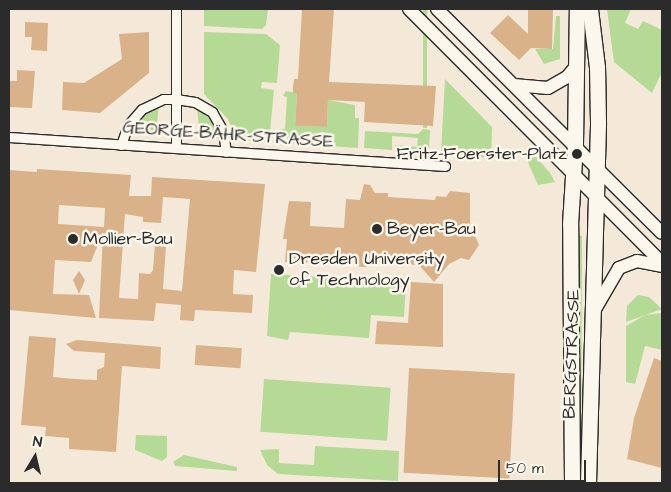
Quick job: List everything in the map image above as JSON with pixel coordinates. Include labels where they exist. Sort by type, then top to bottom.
[{"type":"main road","points":[[409,9],[662,264]]},
{"type":"main road","points":[[437,9],[576,144],[662,233]]},
{"type":"main road","points":[[572,483],[573,174],[576,144],[577,9]]},
{"type":"main road","points":[[590,9],[598,67],[595,198]]},
{"type":"main road","points":[[514,85],[548,88],[567,77],[577,65]]},
{"type":"main road","name":"BERGSTRASSE","points":[[588,483],[595,198]]},
{"type":"main road","points":[[592,314],[619,268],[637,261],[662,264]]},
{"type":"street","points":[[176,9],[176,148]]},
{"type":"street","points":[[121,144],[128,125],[142,109],[163,99],[176,99],[195,102],[212,112],[223,131],[226,152]]},
{"type":"street","name":"GEORGE-BÄHR-STRASSE","points":[[9,137],[445,166]]},
{"type":"green space","points":[[204,9],[268,9],[266,25],[262,29],[204,26]]},
{"type":"green space","points":[[423,9],[427,9],[427,128],[423,128]]},
{"type":"green space","points":[[607,9],[631,9],[625,23],[638,29],[643,21],[662,30],[662,72],[652,93],[614,62]]},
{"type":"green space","points":[[556,16],[560,16],[560,59],[544,64],[535,49],[553,49]]},
{"type":"green space","points":[[204,32],[266,34],[280,45],[277,83],[262,82],[261,88],[274,90],[269,142],[236,140],[228,119],[204,94]]},
{"type":"green space","points":[[445,79],[492,127],[491,158],[441,153]]},
{"type":"green space","points":[[286,91],[297,93],[295,126],[327,127],[328,100],[355,105],[355,118],[359,118],[358,148],[287,143],[287,137],[280,137],[281,129],[285,129],[287,97],[283,96]]},
{"type":"green space","points":[[159,105],[156,134],[135,134],[133,127],[141,116]]},
{"type":"green space","points":[[197,108],[213,122],[219,138],[200,137]]},
{"type":"green space","points":[[423,129],[430,130],[429,152],[395,150],[395,145],[417,147],[418,138],[392,136],[392,150],[364,148],[365,131],[418,134]]},
{"type":"green space","points":[[536,157],[555,182],[538,185],[526,158]]},
{"type":"green space","points":[[577,235],[582,236],[581,483],[577,483]]},
{"type":"green space","points":[[271,274],[406,282],[404,317],[371,315],[369,338],[290,332],[288,340],[267,336]]},
{"type":"green space","points":[[638,295],[649,297],[662,309],[626,322],[627,306]]},
{"type":"green space","points":[[662,313],[662,350],[645,346],[635,384],[626,382],[626,326],[645,315]]},
{"type":"green space","points":[[264,379],[391,388],[387,441],[260,432]]},
{"type":"green space","points":[[136,435],[167,436],[167,457],[162,461],[135,450]]},
{"type":"green space","points":[[315,446],[399,451],[398,481],[278,474],[267,465],[260,450],[279,449],[279,463],[314,465]]},
{"type":"green space","points":[[184,455],[237,467],[237,471],[175,466],[173,462]]},
{"type":"building","points":[[302,9],[334,9],[329,82],[436,86],[433,126],[364,122],[365,102],[328,100],[327,127],[295,126],[297,93],[293,93],[293,87],[294,79],[298,79]]},
{"type":"building","points":[[528,9],[553,9],[552,49],[531,48],[519,60],[490,33],[508,15],[528,34]]},
{"type":"building","points":[[25,22],[48,23],[47,51],[31,50],[32,37],[25,37]]},
{"type":"building","points":[[149,32],[149,73],[100,113],[62,110],[63,82],[84,83],[122,59],[119,34]]},
{"type":"building","points":[[17,70],[35,71],[32,108],[9,107],[9,81],[17,81]]},
{"type":"building","points":[[37,169],[131,175],[129,196],[151,196],[152,177],[265,184],[256,272],[234,270],[233,294],[253,295],[252,313],[195,310],[194,321],[180,320],[181,305],[156,303],[154,321],[99,318],[103,232],[91,262],[55,260],[53,294],[89,295],[96,318],[9,310],[9,170],[37,172]],"holes":[[[163,197],[190,199],[182,291],[163,289],[166,246],[155,244],[153,270],[150,274],[139,273],[138,299],[119,298],[125,214],[143,217],[143,222],[161,223]],[[59,205],[105,208],[104,227],[58,224]]]},
{"type":"building","name":"Beyer-Bau","points":[[364,184],[370,185],[375,193],[388,193],[388,197],[435,200],[436,196],[446,197],[450,191],[470,193],[470,224],[479,245],[469,260],[461,258],[449,264],[434,282],[419,265],[367,261],[367,267],[362,267],[357,266],[358,261],[308,257],[307,263],[285,262],[287,239],[283,239],[289,201],[311,202],[310,226],[344,228],[346,199],[360,200]]},
{"type":"building","points":[[79,271],[85,280],[79,294],[73,280]]},
{"type":"building","points":[[411,282],[443,284],[443,347],[375,344],[377,321],[408,323]]},
{"type":"building","points":[[29,336],[56,338],[53,377],[74,379],[97,380],[97,370],[104,367],[105,353],[74,351],[66,344],[77,340],[161,347],[160,369],[122,366],[116,452],[69,449],[69,438],[45,436],[46,427],[21,425]]},
{"type":"building","points":[[196,345],[242,348],[240,368],[195,365]]},
{"type":"building","points":[[654,358],[662,361],[662,468],[627,459],[634,418]]},
{"type":"building","points":[[409,368],[515,374],[509,478],[404,473]]},
{"type":"place","name":"Fritz-Foerster-Platz","points":[[577,154]]},
{"type":"place","name":"Beyer-Bau","points":[[377,229]]},
{"type":"place","name":"Mollier-Bau","points":[[73,239]]},
{"type":"place","name":"Dresden University of Technology","points":[[279,270]]}]
